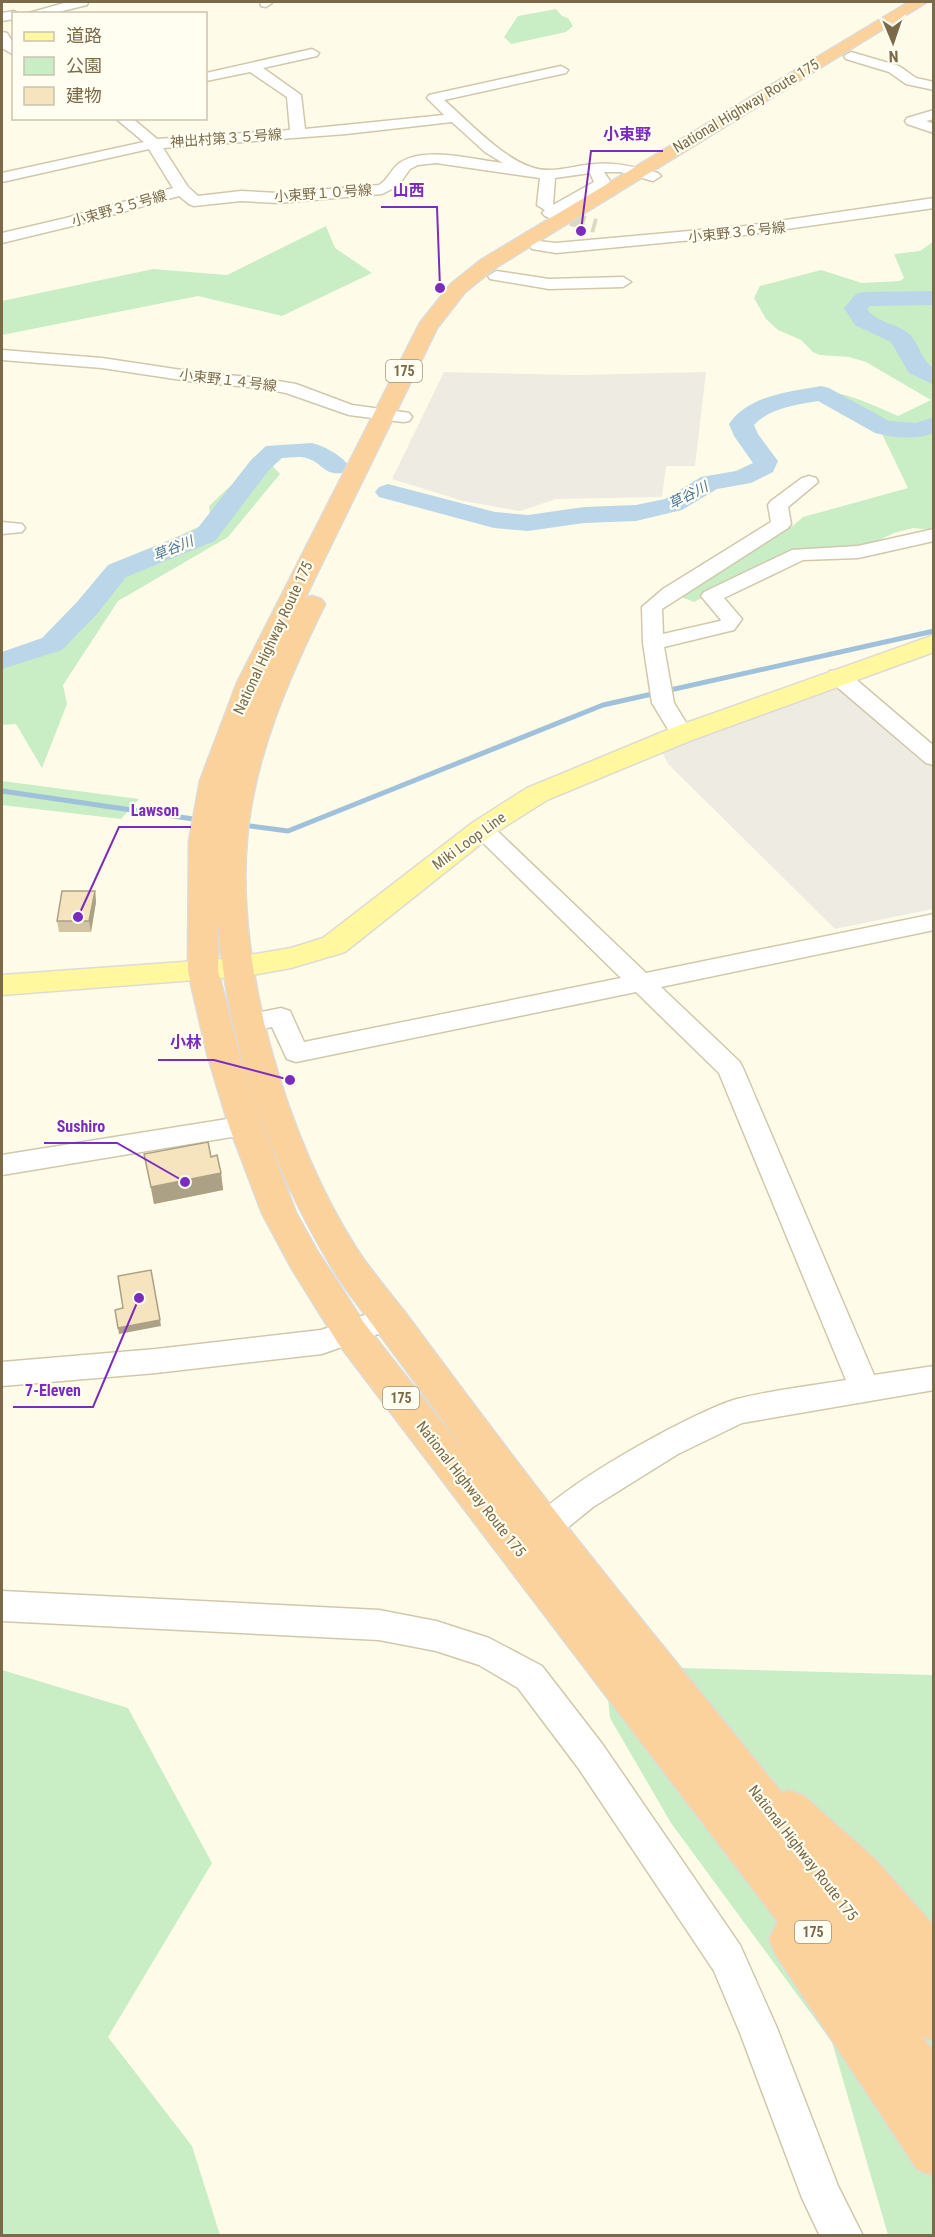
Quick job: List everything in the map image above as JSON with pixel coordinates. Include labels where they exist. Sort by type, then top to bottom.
[{"type":"highway","name":"National Highway Route 175","points":[[919,2],[645,174],[496,276],[464,308],[393,415],[250,683],[214,781],[203,840],[220,969],[223,1053],[246,1126],[279,1213],[304,1259],[351,1333],[708,1764],[933,2018]]},
{"type":"highway","name":"National Highway Route 175","points":[[933,6],[851,56],[488,264],[458,288],[427,327],[393,415],[258,729],[243,782],[232,839],[230,901],[220,969],[251,1023],[262,1067],[300,1177],[321,1221],[346,1261],[544,1528],[933,2092]]},
{"type":"highway","points":[[708,1764],[859,1874],[933,1961]]},
{"type":"highway","points":[[708,1764],[769,1904],[933,2152]]},
{"type":"main road","name":"Miki Loop Line","points":[[2,985],[220,969],[281,962],[334,945],[482,829],[537,794],[682,734],[933,643]]},
{"type":"street","points":[[40,12],[82,2]]},
{"type":"street","points":[[207,77],[312,53]]},
{"type":"street","points":[[851,56],[894,69],[911,81],[933,86]]},
{"type":"street","points":[[252,67],[294,96],[298,133]]},
{"type":"street","points":[[526,171],[490,149],[434,98],[561,70]]},
{"type":"street","points":[[933,114],[912,121],[933,129]]},
{"type":"street","name":"神出村第３５号線","points":[[2,177],[153,144],[454,118]]},
{"type":"street","name":"小束野３５号線","points":[[2,238],[70,222],[182,190],[153,144],[124,120]]},
{"type":"street","name":"小束野１０号線","points":[[182,190],[194,201],[241,196],[278,198],[382,189],[393,183],[396,172],[407,162],[429,159],[548,175],[594,168],[620,168],[645,174]]},
{"type":"street","points":[[548,175],[548,209],[599,184],[602,181],[594,168]]},
{"type":"street","name":"小束野３６号線","points":[[538,246],[556,248],[797,226],[933,203]]},
{"type":"street","points":[[589,231],[582,236],[590,241],[617,239],[627,242]]},
{"type":"street","points":[[496,276],[549,284],[623,282]]},
{"type":"street","name":"小束野１４号線","points":[[4,357],[85,362],[260,383],[290,388],[349,410],[393,415]]},
{"type":"street","points":[[682,734],[663,703],[653,643],[652,607],[670,593],[781,524],[778,505],[809,482]]},
{"type":"street","points":[[653,643],[727,626],[732,619],[711,596],[798,554],[858,552],[933,535]]},
{"type":"street","points":[[838,676],[933,758]]},
{"type":"street","points":[[482,829],[638,982],[730,1068],[864,1388]]},
{"type":"street","points":[[251,1023],[281,1017],[296,1053],[933,922]]},
{"type":"street","points":[[2,1165],[246,1126]]},
{"type":"street","points":[[2,1374],[180,1359],[322,1342],[388,1319]]},
{"type":"street","points":[[544,1528],[582,1497],[667,1445],[737,1412],[864,1388],[933,1378]]},
{"type":"street","points":[[2,1606],[380,1625],[436,1636],[489,1653],[530,1677],[591,1757],[727,1958],[758,2028],[822,2198],[843,2235]]},
{"type":"shaded area","points":[[444,372],[575,375],[706,372],[695,466],[666,466],[662,497],[556,499],[520,511],[463,501],[392,479]]},
{"type":"shaded area","points":[[839,684],[933,761],[933,909],[835,929],[668,764],[662,752]]},
{"type":"green space","points":[[556,9],[562,16],[568,18],[573,26],[566,32],[511,44],[504,37],[518,16]]},
{"type":"green space","points":[[326,226],[335,248],[372,273],[282,316],[198,296],[2,335],[2,301],[153,269],[227,275]]},
{"type":"green space","points":[[933,242],[933,530],[913,528],[861,546],[804,549],[694,602],[679,596],[794,525],[803,517],[908,488],[882,434],[806,392],[841,394],[898,416],[931,400],[866,362],[813,352],[801,340],[778,330],[766,319],[754,298],[760,286],[821,270],[862,283],[900,281],[904,278],[894,254],[920,251]]},
{"type":"green space","points":[[270,463],[280,474],[228,537],[118,601],[63,685],[67,704],[42,768],[16,724],[2,725],[2,659],[62,640],[88,618],[90,588],[117,565],[211,521],[209,506],[254,464]]},
{"type":"green space","points":[[2,781],[139,799],[121,819],[2,805]]},
{"type":"green space","points":[[605,1666],[933,1675],[933,2235],[888,2235],[832,2042],[671,1823],[610,1718]]},
{"type":"green space","points":[[2,1670],[128,1708],[212,1863],[108,2037],[192,2146],[220,2235],[2,2235]]},
{"type":"building","points":[[62,891],[95,891],[89,921],[57,921]]},
{"type":"building","points":[[208,1142],[211,1157],[217,1155],[221,1173],[151,1187],[144,1154]]},
{"type":"building","points":[[151,1270],[160,1320],[118,1328],[115,1310],[123,1308],[118,1276]]},
{"type":"waterway","name":"草谷川","points":[[934,298],[864,299],[855,308],[863,320],[900,338],[917,368],[934,378]]},
{"type":"waterway","name":"草谷川","points":[[388,492],[494,520],[528,523],[584,515],[636,513],[673,505],[710,482],[742,478],[764,467],[766,461],[746,436],[741,424],[754,411],[785,400],[821,393],[884,428],[919,430],[934,424]]},
{"type":"waterway","name":"草谷川","points":[[2,661],[52,644],[87,608],[117,571],[206,535],[260,465],[275,451],[312,450],[337,467]]},
{"type":"waterway","points":[[243,825],[288,831],[603,705],[934,631]]},
{"type":"waterway","points":[[2,791],[200,820]]},
{"type":"tunnel","points":[[550,213],[596,226]]},
{"type":"place","name":"小束野","points":[[581,231]]},
{"type":"place","name":"山西","points":[[440,288]]},
{"type":"place","name":"Lawson","points":[[78,917]]},
{"type":"place","name":"小林","points":[[290,1080]]},
{"type":"place","name":"Sushiro","points":[[185,1182]]},
{"type":"place","name":"7-Eleven","points":[[139,1298]]}]
